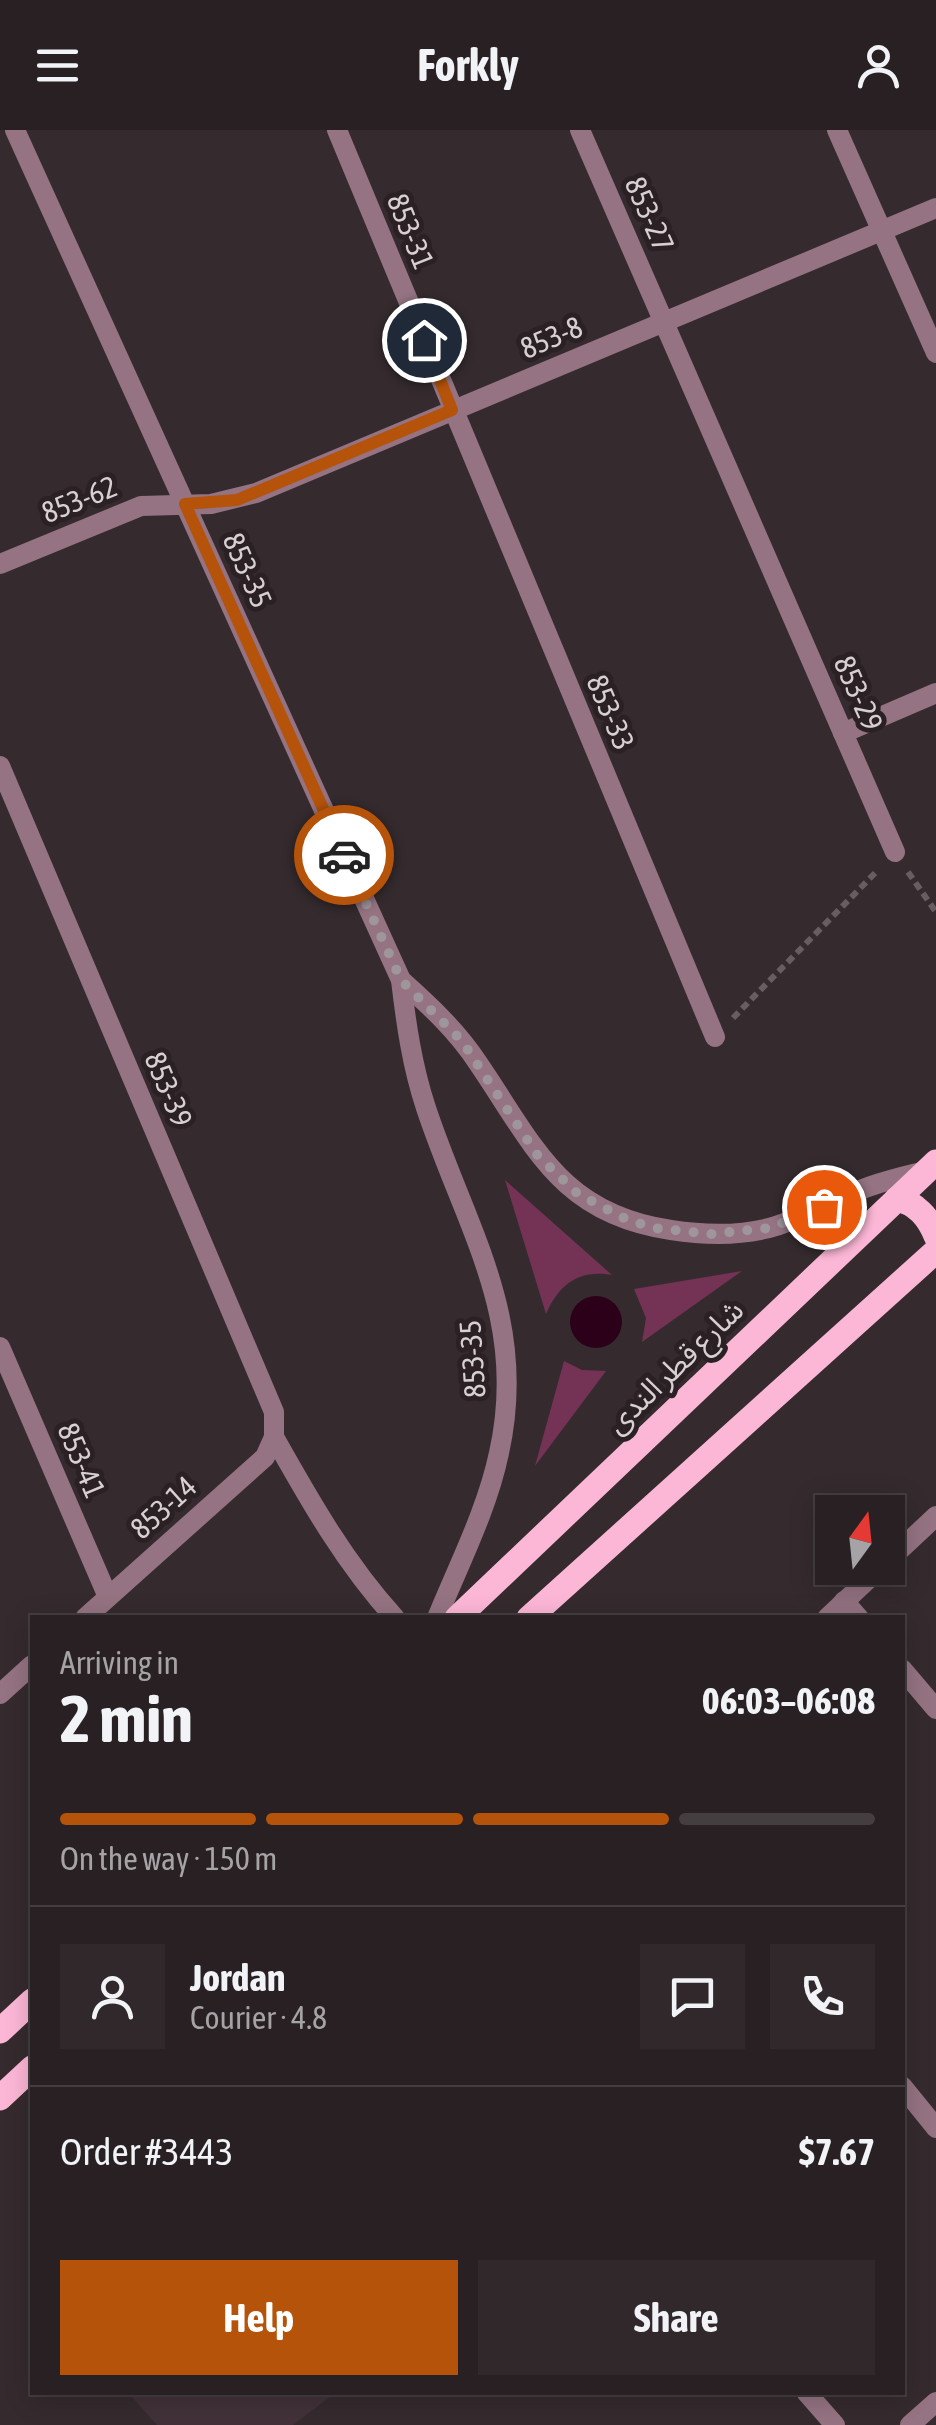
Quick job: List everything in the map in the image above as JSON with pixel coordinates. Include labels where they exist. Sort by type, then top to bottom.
[{"type":"main road","name":"شارع قطر الندى","points":[[460,1615],[931,1167]]},
{"type":"main road","points":[[897,1199],[920,1211],[936,1236]]},
{"type":"main road","points":[[532,1615],[936,1251]]},
{"type":"main road","points":[[0,2031],[30,2004]]},
{"type":"main road","points":[[0,2098],[30,2070]]},
{"type":"street","name":"853-35","points":[[15,130],[401,980],[409,1045],[426,1107],[498,1300],[507,1376],[499,1453],[489,1490],[438,1615]]},
{"type":"street","name":"853-31","points":[[337,130],[452,410]]},
{"type":"street","name":"853-27","points":[[580,130],[664,322]]},
{"type":"street","points":[[837,130],[936,354]]},
{"type":"street","name":"853-8","points":[[185,504],[237,500],[936,208]]},
{"type":"street","name":"853-29","points":[[664,322],[895,852]]},
{"type":"street","name":"853-33","points":[[452,410],[715,1037]]},
{"type":"street","name":"853-62","points":[[0,564],[141,506],[185,504]]},
{"type":"street","points":[[843,733],[936,693]]},
{"type":"street","name":"853-39","points":[[0,766],[274,1412],[274,1436],[361,1580],[392,1615]]},
{"type":"street","name":"853-35","points":[[401,980],[462,1041],[538,1156],[578,1194],[628,1220],[682,1232],[740,1233],[797,1219],[871,1186],[931,1167]]},
{"type":"street","name":"853-41","points":[[0,1347],[108,1597]]},
{"type":"street","name":"853-14","points":[[88,1615],[265,1457],[274,1436]]},
{"type":"street","points":[[905,1545],[936,1516]]},
{"type":"street","points":[[852,1609],[868,1585]]},
{"type":"street","points":[[0,1694],[30,1667]]},
{"type":"street","points":[[905,1673],[936,1709]]},
{"type":"street","points":[[905,2090],[936,2128]]},
{"type":"street","points":[[809,2395],[836,2425]]},
{"type":"street","points":[[910,2425],[936,2402]]},
{"type":"path","points":[[715,1037],[895,852],[936,912]]},
{"type":"shaded area","points":[[505,1180],[612,1275],[589,1274],[571,1281],[546,1314]]},
{"type":"shaded area","points":[[742,1271],[642,1342],[646,1318],[634,1289]]},
{"type":"shaded area","points":[[596,1296],[614,1304],[622,1322],[614,1340],[596,1348],[578,1340],[570,1322],[578,1304]]},
{"type":"shaded area","points":[[564,1361],[582,1370],[606,1371],[535,1466]]},
{"type":"shaded area","points":[[130,2395],[332,2395],[293,2425],[157,2425]]},
{"type":"way so far","points":[[344,855],[401,980],[462,1041],[538,1156],[578,1194],[602,1209],[654,1228],[711,1234],[769,1228],[824,1207]]},
{"type":"route","points":[[344,855],[185,504],[237,500],[452,410],[424,340]]}]
